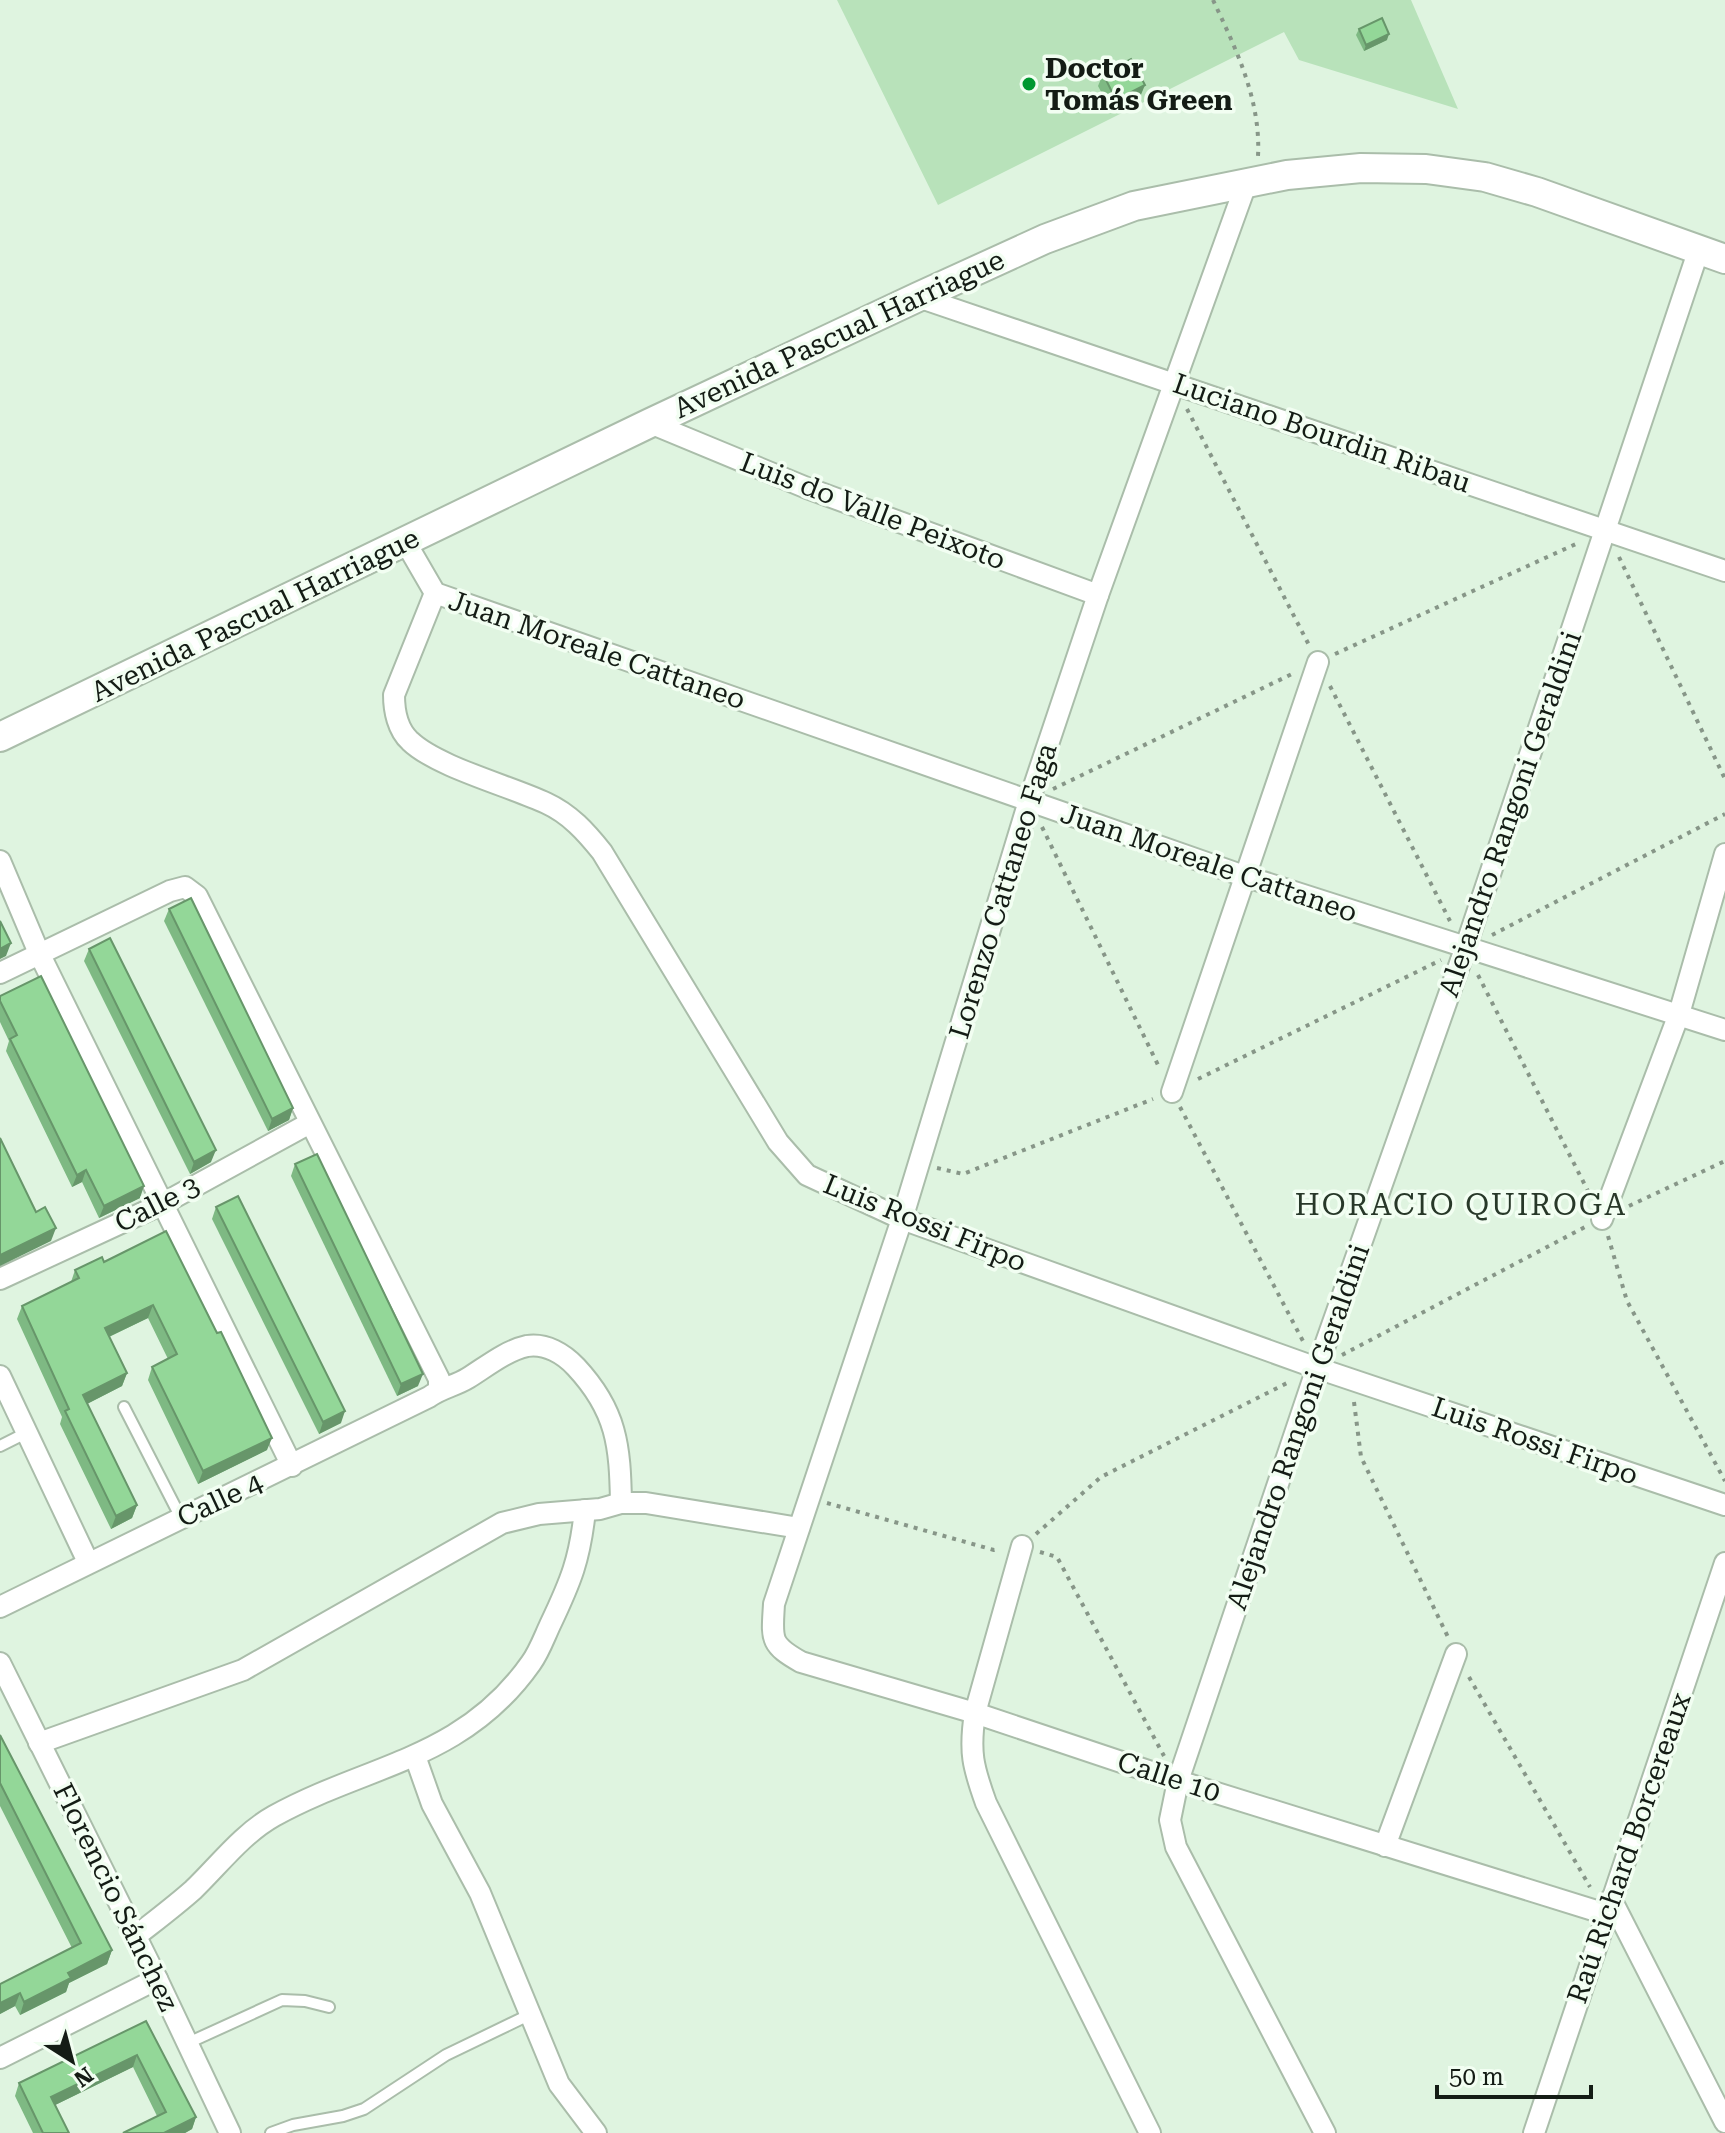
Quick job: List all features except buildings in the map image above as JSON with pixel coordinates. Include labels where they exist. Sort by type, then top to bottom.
[{"type":"street","name":"Avenida Pascual Harriague","points":[[0,737],[918,297],[1045,239],[1134,206],[1287,175],[1361,168],[1426,169],[1485,177],[1537,192],[1712,254]]},
{"type":"street","name":"Lorenzo Cattaneo Faga","points":[[774,1604],[902,1219],[1029,801],[1098,595],[1174,382],[1250,183]]},
{"type":"street","name":"Alejandro Rangoni Geraldini","points":[[1325,2133],[1176,1847],[1170,1820],[1178,1781],[1606,530],[1712,254]]},
{"type":"street","name":"Luciano Bourdin Ribau","points":[[918,297],[1725,571]]},
{"type":"street","name":"Luis do Valle Peixoto","points":[[650,423],[807,488],[1098,595]]},
{"type":"street","name":"Juan Moreale Cattaneo","points":[[406,543],[435,593],[1244,876],[1725,1030]]},
{"type":"street","name":"Luis Rossi Firpo","points":[[435,593],[394,695],[394,713],[408,739],[428,754],[549,804],[579,824],[602,852],[778,1142],[807,1175],[902,1219],[1351,1380],[1725,1505]]},
{"type":"street","points":[[1172,1092],[1318,662]]},
{"type":"street","points":[[1602,1219],[1679,1014],[1725,854]]},
{"type":"street","points":[[0,861],[39,953],[292,1466]]},
{"type":"street","points":[[0,973],[170,891],[185,887],[197,896],[439,1379],[439,1390]]},
{"type":"street","name":"Calle 3","points":[[0,1279],[164,1203],[310,1123]]},
{"type":"street","name":"Calle 4","points":[[0,1607],[292,1466],[439,1390],[465,1380],[513,1351],[529,1346],[555,1350],[569,1360],[604,1401],[619,1457],[621,1503]]},
{"type":"street","points":[[0,1376],[88,1562]]},
{"type":"street","points":[[39,1743],[243,1670],[502,1523],[539,1514],[621,1503],[646,1503],[799,1528]]},
{"type":"street","points":[[136,1936],[192,1890],[246,1837],[273,1817],[415,1756],[466,1730],[501,1701],[533,1661],[574,1575],[585,1510]]},
{"type":"street","points":[[1022,1546],[975,1713],[972,1764],[986,1803],[1150,2133]]},
{"type":"street","name":"Raú Richard Borcereaux","points":[[1534,2133],[1724,1573]]},
{"type":"street","name":"Calle 10","points":[[774,1604],[772,1634],[779,1650],[801,1662],[975,1713],[1385,1846],[1609,1906]]},
{"type":"street","points":[[1385,1846],[1456,1654]]},
{"type":"street","name":"Florencio Sánchez","points":[[0,1663],[230,2133]]},
{"type":"street","points":[[415,1756],[432,1804],[480,1893],[559,2084],[596,2133]]},
{"type":"street","points":[[1609,1906],[1725,2122]]},
{"type":"street","points":[[0,2058],[157,1979]]},
{"type":"lane","points":[[124,1407],[181,1518]]},
{"type":"lane","points":[[0,1446],[28,1432]]},
{"type":"lane","points":[[188,2043],[282,2000],[329,2007]]},
{"type":"lane","points":[[271,2133],[364,2109],[446,2055],[531,2014]]},
{"type":"path","points":[[1213,0],[1253,98],[1259,153],[1250,183]]},
{"type":"path","points":[[1174,382],[1602,1219],[1627,1301],[1725,1481]]},
{"type":"path","points":[[1317,1368],[1172,1092],[1029,801],[1318,662]]},
{"type":"path","points":[[919,1163],[963,1174],[1172,1092],[1465,949],[1725,814]]},
{"type":"path","points":[[1022,1546],[1101,1477],[1602,1219],[1725,1161]]},
{"type":"path","points":[[1351,1380],[1361,1457],[1456,1654],[1609,1906]]},
{"type":"path","points":[[809,1498],[994,1550],[1022,1546],[1057,1557],[1178,1781]]},
{"type":"green space","name":"Doctor Tomás Green","points":[[837,0],[1411,0],[1458,109],[1299,60],[1284,32],[938,205]]},
{"type":"place","name":"Doctor Tomás Green","points":[[1029,84]]},
{"type":"district","name":"HORACIO QUIROGA","points":[[1461,1204]]}]
